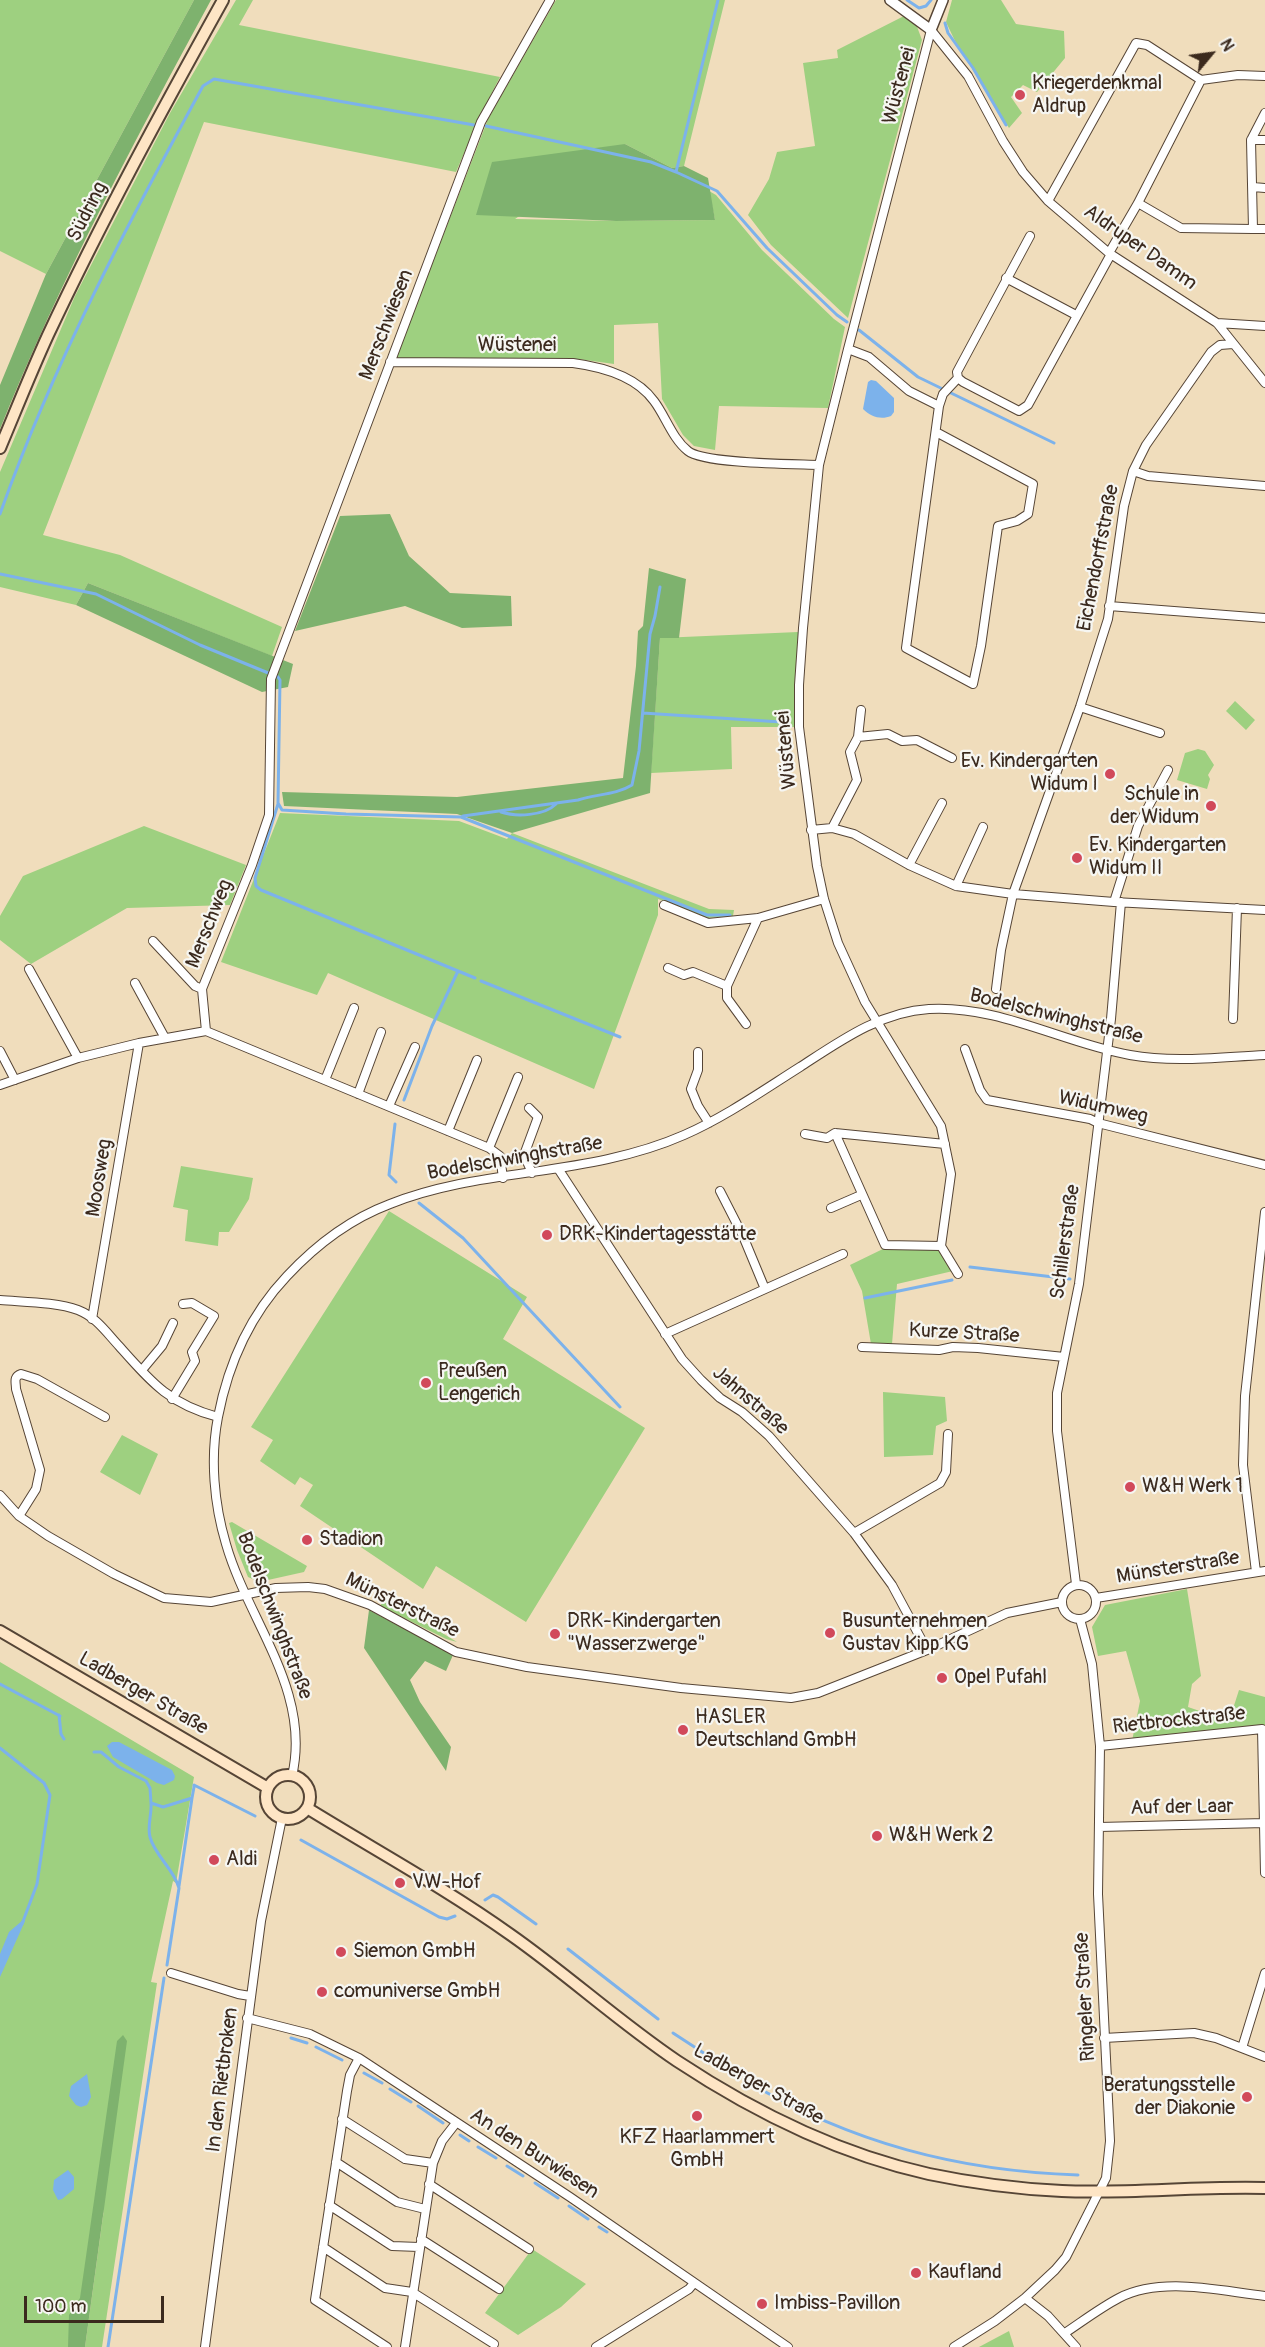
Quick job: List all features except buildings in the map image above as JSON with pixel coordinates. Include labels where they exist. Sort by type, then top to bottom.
[{"type":"main road","name":"Südring","points":[[0,448],[47,337],[92,245],[154,123],[223,0]]},
{"type":"main road","name":"Ladberger Straße","points":[[0,1631],[268,1788]]},
{"type":"main road","points":[[292,1776],[304,1782],[309,1801],[307,1808],[296,1817],[282,1818],[276,1816],[268,1806],[266,1794],[268,1788],[280,1777],[292,1776]]},
{"type":"main road","name":"Ladberger Straße","points":[[307,1808],[465,1903],[514,1937],[676,2060],[785,2123],[859,2154],[930,2174],[1010,2187],[1062,2191],[1265,2188]]},
{"type":"street","name":"Merschwiesen","points":[[271,679],[482,122],[550,0]]},
{"type":"street","name":"Aldruper Damm","points":[[890,0],[932,30],[968,76],[1013,156],[1048,201],[1110,254],[1217,322],[1265,383]]},
{"type":"street","points":[[932,30],[944,0]]},
{"type":"street","name":"Wüstenei","points":[[932,30],[819,465],[799,685],[799,727],[811,830],[824,899],[851,973],[876,1022],[941,1126],[951,1174],[941,1246]]},
{"type":"street","points":[[1048,201],[1136,43],[1147,45],[1201,80],[1238,75],[1265,76]]},
{"type":"street","points":[[958,378],[1019,411],[1028,405],[1138,203],[1201,80]]},
{"type":"street","points":[[1253,229],[1251,140],[1265,113]]},
{"type":"street","points":[[1251,140],[1265,140]]},
{"type":"street","points":[[1253,187],[1265,188]]},
{"type":"street","points":[[1138,203],[1181,228],[1265,229]]},
{"type":"street","points":[[958,378],[957,372],[1030,236]]},
{"type":"street","points":[[1006,278],[1076,315]]},
{"type":"street","points":[[1217,322],[1265,326]]},
{"type":"street","name":"Eichendorffstraße","points":[[996,989],[1001,950],[1013,894],[1080,707],[1108,619],[1124,506],[1133,471],[1146,445],[1211,352],[1220,345],[1233,344]]},
{"type":"street","points":[[848,349],[869,357],[909,391],[939,406]]},
{"type":"street","name":"Wüstenei","points":[[390,362],[573,363],[595,366],[617,373],[654,400],[675,437],[689,452],[728,461],[819,465]]},
{"type":"street","points":[[936,432],[1033,484],[1028,514],[1017,521],[998,526],[981,646],[973,684],[906,648],[939,406],[946,390],[958,378]]},
{"type":"street","points":[[1133,471],[1148,476],[1265,486]]},
{"type":"street","points":[[1109,606],[1265,618]]},
{"type":"street","name":"Merschweg","points":[[206,1031],[202,989],[252,865],[269,816],[271,679]]},
{"type":"street","points":[[1080,707],[1160,733]]},
{"type":"street","points":[[832,828],[857,780],[850,752],[858,737],[861,710]]},
{"type":"street","points":[[858,737],[888,734],[902,741],[917,740],[952,758]]},
{"type":"street","name":"Schillerstraße","points":[[1076,1584],[1057,1431],[1057,1393],[1079,1284],[1107,1050],[1118,902],[1138,826],[1168,770]]},
{"type":"street","points":[[909,865],[942,803]]},
{"type":"street","points":[[956,886],[983,827]]},
{"type":"street","points":[[811,830],[832,828],[854,834],[909,865],[956,886],[1013,894],[1265,910]]},
{"type":"street","points":[[664,905],[708,923],[758,918],[824,899]]},
{"type":"street","points":[[1233,1019],[1237,909]]},
{"type":"street","points":[[746,1024],[727,998],[727,986],[758,918]]},
{"type":"street","points":[[153,941],[195,986],[202,989]]},
{"type":"street","points":[[668,968],[684,975],[693,972],[727,986]]},
{"type":"street","points":[[29,969],[78,1058]]},
{"type":"street","points":[[135,983],[165,1038]]},
{"type":"street","points":[[325,1080],[354,1008]]},
{"type":"street","name":"Bodelschwinghstraße","points":[[292,1776],[297,1744],[294,1709],[278,1664],[226,1544],[216,1499],[214,1474],[218,1417],[233,1364],[257,1315],[279,1284],[309,1253],[341,1229],[388,1204],[427,1192],[559,1170],[648,1149],[709,1123],[738,1107],[845,1038],[876,1022],[903,1013],[929,1009],[968,1010],[993,1015],[1107,1050],[1145,1057],[1174,1059],[1265,1055]]},
{"type":"street","points":[[0,1085],[78,1058],[139,1043],[206,1031],[489,1148],[500,1156],[503,1178]]},
{"type":"street","points":[[358,1094],[381,1032]]},
{"type":"street","name":"Moosweg","points":[[92,1318],[139,1043]]},
{"type":"street","points":[[389,1106],[415,1047]]},
{"type":"street","name":"Widumweg","points":[[965,1049],[980,1090],[987,1100],[1090,1119],[1098,1124],[1265,1165]]},
{"type":"street","points":[[0,1051],[15,1080]]},
{"type":"street","points":[[698,1052],[698,1070],[691,1089],[709,1123]]},
{"type":"street","points":[[448,1131],[477,1060]]},
{"type":"street","points":[[489,1148],[518,1077]]},
{"type":"street","points":[[529,1108],[538,1117],[524,1155],[532,1173]]},
{"type":"street","points":[[835,1133],[885,1245],[941,1246],[958,1274]]},
{"type":"street","points":[[806,1134],[827,1138],[835,1133],[945,1144]]},
{"type":"street","name":"Jahnstraße","points":[[559,1170],[682,1359],[720,1398],[742,1412],[769,1436],[854,1533],[892,1585],[927,1650]]},
{"type":"street","points":[[720,1191],[743,1236],[765,1289]]},
{"type":"street","points":[[831,1208],[861,1195]]},
{"type":"street","points":[[1256,1572],[1243,1465],[1245,1396],[1262,1273],[1265,1212]]},
{"type":"street","points":[[665,1334],[843,1254]]},
{"type":"street","points":[[0,1300],[66,1307],[92,1318],[157,1388],[190,1409],[218,1417]]},
{"type":"street","points":[[172,1398],[195,1361],[192,1352],[214,1316],[192,1303],[183,1304]]},
{"type":"street","points":[[142,1370],[162,1346],[173,1323]]},
{"type":"street","name":"Kurze Straße","points":[[862,1347],[939,1350],[953,1347],[978,1348],[1064,1358]]},
{"type":"street","points":[[20,1516],[36,1489],[40,1470],[16,1389],[17,1375],[37,1379],[105,1417]]},
{"type":"street","points":[[854,1533],[940,1483],[946,1472],[948,1434]]},
{"type":"street","name":"Münsterstraße","points":[[0,1495],[20,1516],[48,1536],[114,1574],[164,1598],[211,1602],[284,1588],[325,1589],[370,1605],[456,1652],[527,1667],[681,1688],[791,1698],[818,1693],[927,1650],[1007,1613],[1062,1602]]},
{"type":"street","name":"Münsterstraße","points":[[1096,1598],[1265,1571]]},
{"type":"street","points":[[1076,1584],[1066,1591],[1062,1602],[1067,1614],[1080,1619]]},
{"type":"street","name":"Münsterstraße","points":[[1076,1584],[1089,1587],[1096,1598],[1093,1612],[1080,1619]]},
{"type":"street","name":"Ringeler Straße","points":[[954,2347],[1025,2298],[1055,2270],[1066,2257],[1106,2178],[1110,2141],[1098,1894],[1100,1746],[1092,1664],[1080,1619]]},
{"type":"street","name":"Rietbrockstraße","points":[[1100,1746],[1262,1729],[1265,1823]]},
{"type":"street","name":"In den Rietbroken","points":[[205,2347],[250,1996],[261,1921],[282,1818]]},
{"type":"street","points":[[1265,1823],[1265,1873]]},
{"type":"street","name":"Auf der Laar","points":[[1099,1827],[1265,1823]]},
{"type":"street","points":[[171,1973],[250,1996]]},
{"type":"street","points":[[1242,2048],[1265,1973]]},
{"type":"street","name":"An den Burwiesen","points":[[247,2018],[310,2034],[358,2058],[579,2203],[781,2346]]},
{"type":"street","points":[[1104,2038],[1194,2033],[1216,2038],[1265,2057]]},
{"type":"street","points":[[358,2058],[350,2075],[342,2119],[315,2300],[387,2347]]},
{"type":"street","points":[[342,2119],[405,2159],[433,2163]]},
{"type":"street","points":[[405,2347],[433,2163],[442,2141],[456,2122]]},
{"type":"street","points":[[336,2162],[397,2202],[425,2209]]},
{"type":"street","points":[[429,2184],[529,2249]]},
{"type":"street","points":[[329,2205],[392,2246],[420,2243],[499,2289]]},
{"type":"street","points":[[324,2247],[385,2288],[412,2292],[494,2344]]},
{"type":"street","points":[[596,2347],[689,2289],[694,2283]]},
{"type":"street","points":[[1065,2333],[1120,2297],[1154,2287],[1185,2287],[1265,2296]]},
{"type":"street","points":[[1025,2298],[1065,2333],[1076,2347]]},
{"type":"green space","points":[[0,0],[194,0],[46,274],[0,251]]},
{"type":"green space","points":[[194,0],[211,0],[73,265],[0,429],[0,385],[46,274]]},
{"type":"green space","points":[[236,0],[253,0],[239,25],[500,77],[456,172],[204,122],[43,535],[120,555],[282,627],[272,656],[88,583],[76,605],[0,587],[0,472],[75,296],[170,113]]},
{"type":"green space","points":[[556,0],[725,0],[684,166],[672,168],[625,144],[515,219],[715,220],[709,191],[716,195],[762,250],[845,327],[828,408],[719,406],[715,450],[694,446],[683,435],[662,399],[658,323],[614,325],[614,364],[578,359],[396,358],[488,119]]},
{"type":"green space","points":[[952,0],[1001,0],[1016,24],[1064,31],[1065,58],[1037,92],[1023,85],[1011,97],[1022,113],[1009,128],[955,41],[946,22]]},
{"type":"green space","points":[[904,16],[916,24],[922,40],[848,318],[771,245],[748,215],[769,179],[777,152],[815,146],[803,63],[838,58],[837,50]]},
{"type":"green space","points":[[625,144],[672,168],[684,166],[708,178],[715,220],[616,221],[476,215],[492,162]]},
{"type":"green space","points":[[390,514],[409,556],[450,593],[511,596],[512,626],[462,628],[405,606],[295,631],[340,516]]},
{"type":"green space","points":[[649,568],[686,579],[679,638],[660,638],[650,793],[512,833],[457,814],[284,806],[282,792],[457,797],[623,778],[638,631],[643,626]]},
{"type":"green space","points":[[88,583],[293,664],[288,687],[262,692],[76,605]]},
{"type":"green space","points":[[798,632],[795,727],[731,727],[732,769],[651,773],[660,638]]},
{"type":"green space","points":[[1235,701],[1255,720],[1246,730],[1226,711]]},
{"type":"green space","points":[[1198,749],[1205,751],[1214,765],[1208,775],[1210,779],[1207,789],[1177,780],[1185,753]]},
{"type":"green space","points":[[280,813],[459,821],[507,839],[512,833],[709,909],[734,910],[733,916],[708,918],[658,899],[658,915],[594,1089],[328,973],[317,995],[221,962]]},
{"type":"green space","points":[[144,826],[246,865],[230,905],[127,908],[31,964],[0,940],[0,916],[23,876]]},
{"type":"green space","points":[[181,1166],[253,1178],[249,1199],[229,1232],[219,1232],[218,1246],[185,1241],[188,1210],[173,1207]]},
{"type":"green space","name":"Preußen Lengerich","points":[[389,1211],[527,1297],[503,1339],[645,1428],[526,1622],[436,1566],[423,1589],[300,1506],[313,1485],[300,1477],[295,1485],[260,1461],[273,1440],[251,1427]]},
{"type":"green space","points":[[887,1247],[939,1249],[953,1271],[897,1284],[892,1344],[871,1344],[862,1291],[850,1265]]},
{"type":"green space","points":[[883,1392],[945,1397],[947,1421],[936,1426],[933,1455],[884,1457]]},
{"type":"green space","points":[[122,1435],[158,1454],[140,1495],[100,1472]]},
{"type":"green space","points":[[232,1522],[307,1566],[304,1572],[259,1582],[248,1577],[229,1523]]},
{"type":"green space","points":[[1187,1589],[1201,1676],[1192,1684],[1188,1707],[1229,1721],[1239,1690],[1265,1697],[1265,1728],[1132,1741],[1140,1701],[1126,1651],[1098,1656],[1092,1627],[1105,1605]]},
{"type":"green space","points":[[385,1598],[457,1642],[446,1639],[380,1606]]},
{"type":"green space","points":[[369,1610],[453,1655],[446,1671],[425,1661],[410,1680],[420,1702],[451,1747],[446,1771],[364,1648]]},
{"type":"green space","points":[[0,1662],[194,1777],[176,1883],[173,1881],[151,1982],[157,1983],[102,2347],[85,2347],[104,2209],[74,2347],[0,2347]]},
{"type":"green space","points":[[123,2035],[127,2041],[85,2347],[68,2347],[69,2315],[80,2298],[117,2041]]},
{"type":"green space","points":[[532,2249],[586,2284],[561,2307],[518,2335],[485,2313]]},
{"type":"green space","points":[[1009,2331],[1014,2347],[979,2347]]},
{"type":"water","points":[[876,381],[894,398],[894,412],[891,416],[876,417],[863,409],[868,382]]},
{"type":"water","points":[[112,1742],[119,1742],[172,1770],[174,1780],[164,1785],[157,1783],[113,1757],[107,1746]]},
{"type":"water","points":[[23,1920],[25,1921],[0,1977],[0,1954],[9,1932]]},
{"type":"water","points":[[87,2074],[91,2097],[87,2105],[81,2107],[76,2105],[69,2096],[71,2086]]},
{"type":"water","points":[[68,2170],[74,2177],[74,2189],[58,2200],[53,2190],[54,2180]]},
{"type":"waterway","points":[[486,126],[651,162],[676,172],[718,0]]},
{"type":"waterway","points":[[907,0],[919,8],[926,6],[931,0]]},
{"type":"waterway","points":[[945,23],[948,33],[973,68],[1006,125]]},
{"type":"waterway","points":[[0,514],[44,403],[93,296],[203,86],[214,79],[474,125]]},
{"type":"waterway","points":[[676,172],[717,191],[767,248],[847,322]]},
{"type":"waterway","points":[[859,330],[918,377],[1054,443]]},
{"type":"waterway","points":[[0,574],[96,594],[200,645],[278,677],[280,680],[278,803],[282,810],[461,817],[707,915],[730,915]]},
{"type":"waterway","points":[[463,816],[578,800],[619,791],[632,785],[639,751],[650,634],[660,587]]},
{"type":"waterway","points":[[643,713],[781,722]]},
{"type":"waterway","points":[[278,804],[255,878],[256,886],[458,971],[432,1026],[404,1100]]},
{"type":"waterway","points":[[501,812],[514,815],[537,813],[556,804]]},
{"type":"waterway","points":[[458,971],[475,978]]},
{"type":"waterway","points":[[481,981],[620,1037]]},
{"type":"waterway","points":[[395,1124],[389,1175],[396,1182]]},
{"type":"waterway","points":[[419,1203],[463,1238],[620,1407]]},
{"type":"waterway","points":[[970,1267],[1070,1279]]},
{"type":"waterway","points":[[865,1298],[952,1280]]},
{"type":"waterway","points":[[0,1684],[60,1716]]},
{"type":"waterway","points":[[59,1715],[61,1734],[64,1739]]},
{"type":"waterway","points":[[0,1748],[44,1783],[50,1795],[37,1884],[22,1924]]},
{"type":"waterway","points":[[94,1752],[101,1752],[119,1767],[146,1781],[150,1788],[151,1803],[163,1807],[192,1798],[194,1787]]},
{"type":"waterway","points":[[194,1787],[194,1785],[255,1816]]},
{"type":"waterway","points":[[179,1886],[192,1798]]},
{"type":"waterway","points":[[151,1803],[149,1829],[152,1844],[177,1881],[179,1888],[167,1965]]},
{"type":"waterway","points":[[301,1840],[439,1917],[447,1919],[455,1916]]},
{"type":"waterway","points":[[485,1900],[493,1895],[498,1897],[536,1924]]},
{"type":"waterway","points":[[568,1949],[658,2019]]},
{"type":"waterway","points":[[108,2347],[164,1978]]},
{"type":"waterway","points":[[673,2033],[739,2076]]},
{"type":"waterway","points":[[291,2038],[307,2043]]},
{"type":"waterway","points":[[316,2047],[342,2060]]},
{"type":"waterway","points":[[364,2073],[382,2083]]},
{"type":"waterway","points":[[748,2082],[827,2122],[907,2150],[990,2167],[1078,2175]]},
{"type":"waterway","points":[[390,2089],[411,2102]]},
{"type":"waterway","points":[[418,2106],[443,2123]]},
{"type":"waterway","points":[[460,2135],[469,2141]]},
{"type":"waterway","points":[[478,2147],[496,2158]]},
{"type":"waterway","points":[[507,2166],[523,2176]]},
{"type":"waterway","points":[[535,2183],[558,2198]]},
{"type":"waterway","points":[[569,2206],[588,2219]]},
{"type":"waterway","points":[[599,2227],[607,2232]]},
{"type":"place","name":"Kriegerdenkmal Aldrup","points":[[1020,95]]},
{"type":"place","name":"Ev. Kindergarten Widum I","points":[[1110,774]]},
{"type":"place","name":"Schule in der Widum","points":[[1211,806]]},
{"type":"place","name":"Ev. Kindergarten Widum II","points":[[1077,858]]},
{"type":"place","name":"DRK-Kindertagesstätte","points":[[547,1235]]},
{"type":"place","name":"Preußen Lengerich","points":[[426,1383]]},
{"type":"place","name":"W&H Werk 1","points":[[1130,1487]]},
{"type":"place","name":"Stadion","points":[[307,1540]]},
{"type":"place","name":"Busunternehmen Gustav Kipp KG","points":[[830,1633]]},
{"type":"place","name":"DRK-Kindergarten \"Wasserzwerge\"","points":[[555,1634]]},
{"type":"place","name":"Opel Pufahl","points":[[942,1678]]},
{"type":"place","name":"HASLER Deutschland GmbH","points":[[683,1730]]},
{"type":"place","name":"W&H Werk 2","points":[[877,1836]]},
{"type":"place","name":"Aldi","points":[[214,1860]]},
{"type":"place","name":"VW-Hof","points":[[400,1883]]},
{"type":"place","name":"Siemon GmbH","points":[[341,1952]]},
{"type":"place","name":"comuniverse GmbH","points":[[322,1992]]},
{"type":"place","name":"Beratungsstelle der Diakonie","points":[[1247,2097]]},
{"type":"place","name":"KFZ Haarlammert GmbH","points":[[697,2116]]},
{"type":"place","name":"Kaufland","points":[[916,2273]]},
{"type":"place","name":"Imbiss-Pavillon","points":[[762,2304]]}]
